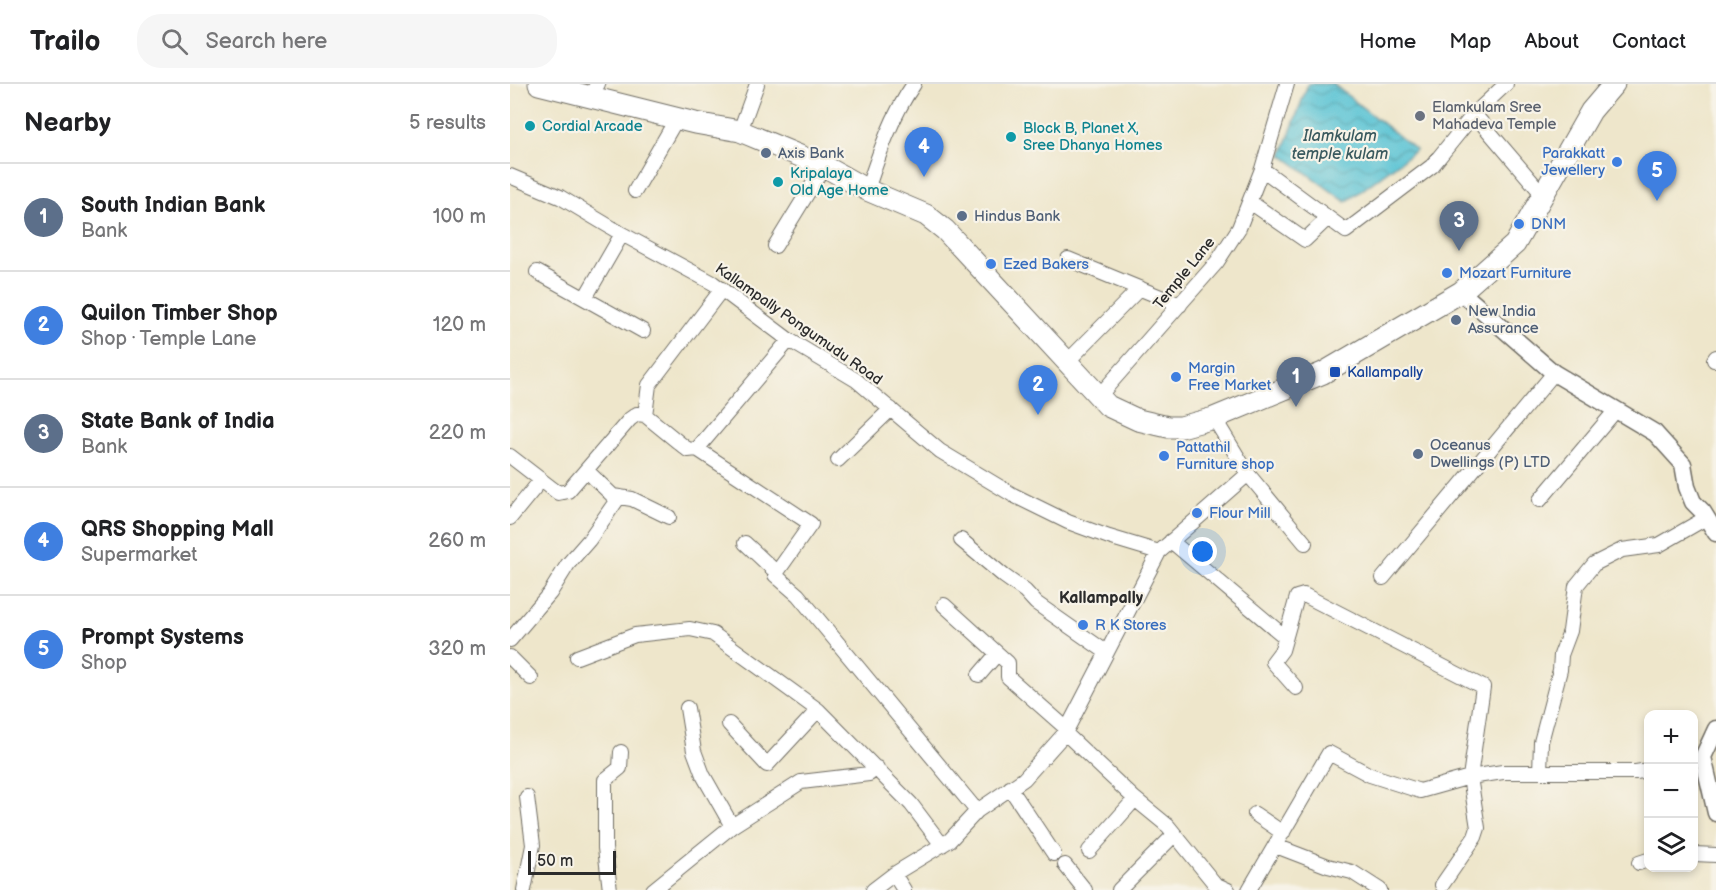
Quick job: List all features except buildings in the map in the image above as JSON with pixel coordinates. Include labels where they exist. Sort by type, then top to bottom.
[{"type":"main road","points":[[539,84],[593,90],[677,118],[740,131],[824,166],[867,190],[927,215],[945,230],[1108,406],[1138,420],[1168,427],[1181,427],[1214,417],[1323,373],[1461,291],[1515,244],[1591,111],[1614,84]]},
{"type":"street","points":[[740,131],[757,84]]},
{"type":"street","points":[[867,190],[880,151],[914,84]]},
{"type":"street","name":"Temple Lane","points":[[1099,396],[1217,262],[1239,228],[1262,170],[1287,84]]},
{"type":"street","points":[[1262,170],[1346,231],[1432,166],[1498,87]]},
{"type":"street","points":[[1474,114],[1544,196]]},
{"type":"street","points":[[635,191],[677,118]]},
{"type":"street","points":[[775,246],[824,166]]},
{"type":"street","name":"Kallampally Pongumudu Road","points":[[510,176],[560,197],[622,234],[713,283],[789,340],[856,380],[940,451],[1013,495],[1068,522],[1119,541],[1159,552]]},
{"type":"street","points":[[1250,202],[1305,240],[1328,218]]},
{"type":"street","points":[[585,298],[622,234]]},
{"type":"street","points":[[1068,259],[1180,305]]},
{"type":"street","points":[[537,272],[643,331]]},
{"type":"street","points":[[1067,362],[1140,288]]},
{"type":"street","points":[[645,415],[649,385],[722,290]]},
{"type":"street","points":[[1461,291],[1554,373],[1655,433],[1683,464],[1687,487],[1693,502],[1716,533]]},
{"type":"street","points":[[697,449],[789,340]]},
{"type":"street","points":[[1383,578],[1554,373]]},
{"type":"street","points":[[838,460],[891,409]]},
{"type":"street","points":[[1540,500],[1616,410]]},
{"type":"street","points":[[510,456],[558,493],[568,491],[630,419],[637,414],[645,415],[688,450],[697,449],[811,524],[775,575],[798,595],[976,811]]},
{"type":"street","points":[[1214,417],[1248,474],[1305,543]]},
{"type":"street","points":[[586,470],[613,496],[632,499],[669,517]]},
{"type":"street","points":[[873,890],[894,874],[950,840],[976,811],[1024,779],[1066,731],[1159,552],[1248,474]]},
{"type":"street","points":[[510,518],[542,480]]},
{"type":"street","points":[[510,640],[550,593],[568,564],[589,540],[619,497]]},
{"type":"street","points":[[1540,772],[1540,742],[1560,670],[1561,655],[1570,631],[1576,586],[1594,564],[1622,550],[1659,545],[1707,518]]},
{"type":"street","points":[[961,540],[1025,591],[1036,603],[1106,652]]},
{"type":"street","points":[[1171,541],[1285,637]]},
{"type":"street","points":[[745,543],[777,573]]},
{"type":"street","points":[[1296,688],[1273,662],[1282,650],[1297,597],[1304,595],[1483,687],[1470,777],[1479,828],[1442,885]]},
{"type":"street","points":[[944,605],[1008,663],[1008,677],[1135,799],[1168,826],[1215,884],[1228,890]]},
{"type":"street","points":[[577,657],[635,635],[690,629],[713,634],[818,710],[911,804],[942,845]]},
{"type":"street","points":[[979,675],[997,654]]},
{"type":"street","points":[[510,657],[531,678]]},
{"type":"street","points":[[687,708],[694,751],[703,775],[732,826]]},
{"type":"street","points":[[729,724],[767,765],[818,710]]},
{"type":"street","points":[[1716,729],[1698,758],[1716,813]]},
{"type":"street","points":[[610,890],[605,848],[605,780],[620,768],[621,752]]},
{"type":"street","points":[[1249,890],[1329,753],[1370,775],[1420,791],[1470,777],[1503,772],[1644,771]]},
{"type":"street","points":[[653,890],[732,826],[801,782],[869,774],[877,768]]},
{"type":"street","points":[[1010,788],[1054,854]]},
{"type":"street","points":[[524,890],[533,845],[527,797]]},
{"type":"street","points":[[1089,851],[1135,799]]},
{"type":"street","points":[[1255,814],[1279,839],[1328,866],[1352,872],[1380,890]]},
{"type":"street","points":[[1119,890],[1174,835]]},
{"type":"street","points":[[1698,854],[1716,855]]},
{"type":"street","points":[[1065,865],[1085,890]]},
{"type":"street","points":[[894,874],[904,890]]},
{"type":"water","name":"Ilamkulam temple kulam","points":[[1308,84],[1333,84],[1416,150],[1346,202],[1282,155]]},
{"type":"place","name":"Elamkulam Sree Mahadeva Temple","points":[[1420,116]]},
{"type":"place","name":"Cordial Arcade","points":[[530,126]]},
{"type":"place","name":"Block B, Planet X, Sree Dhanya Homes","points":[[1011,137]]},
{"type":"place","name":"Axis Bank","points":[[766,153]]},
{"type":"place","name":"Parakkatt Jewellery","points":[[1617,162]]},
{"type":"place","name":"QRS Shopping Mall","points":[[924,177]]},
{"type":"place","name":"Kripalaya Old Age Home","points":[[778,182]]},
{"type":"place","name":"Prompt Systems","points":[[1657,201]]},
{"type":"place","name":"Hindus Bank","points":[[962,216]]},
{"type":"place","name":"DNM","points":[[1519,224]]},
{"type":"place","name":"State Bank of India","points":[[1459,251]]},
{"type":"place","name":"Ezed Bakers","points":[[991,264]]},
{"type":"place","name":"Mozart Furniture","points":[[1447,273]]},
{"type":"place","name":"New India Assurance","points":[[1456,320]]},
{"type":"place","name":"Kallampally","points":[[1335,372]]},
{"type":"place","name":"Margin Free Market","points":[[1176,377]]},
{"type":"place","name":"South Indian Bank","points":[[1296,407]]},
{"type":"place","name":"Quilon Timber Shop","points":[[1038,415]]},
{"type":"place","name":"Oceanus Dwellings (P) LTD","points":[[1418,454]]},
{"type":"place","name":"Pattathil Furniture shop","points":[[1164,456]]},
{"type":"place","name":"Flour Mill","points":[[1197,513]]},
{"type":"place","name":"R K Stores","points":[[1083,625]]},
{"type":"district","name":"Kallampally","points":[[1101,597]]}]
